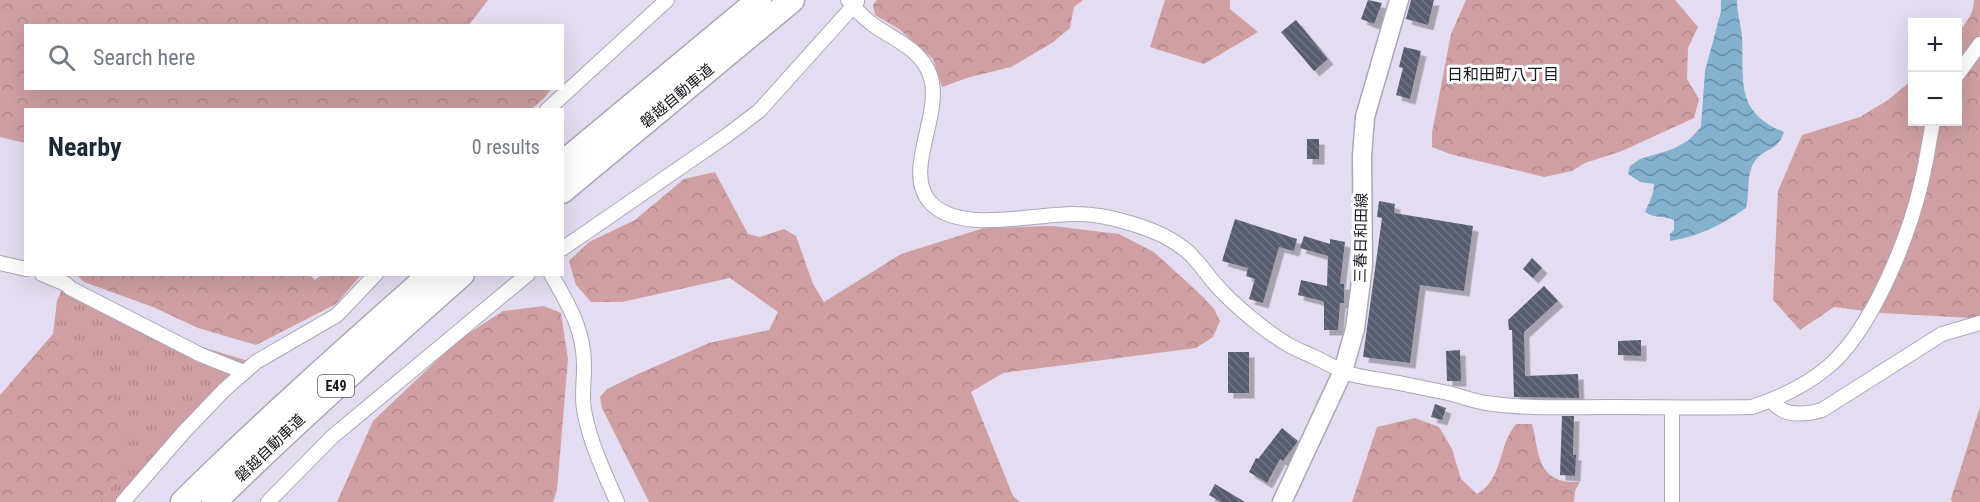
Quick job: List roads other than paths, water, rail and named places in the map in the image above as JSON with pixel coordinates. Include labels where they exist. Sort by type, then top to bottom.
[{"type":"highway","name":"磐越自動車道","points":[[564,162],[759,0]]},
{"type":"highway","name":"磐越自動車道","points":[[564,189],[792,0]]},
{"type":"highway","name":"磐越自動車道","points":[[183,502],[321,370],[429,276]]},
{"type":"highway","name":"磐越自動車道","points":[[214,502],[264,452],[460,276]]},
{"type":"main road","name":"三春日和田線","points":[[1282,502],[1343,371],[1355,329],[1363,265],[1362,156],[1365,117],[1399,0]]},
{"type":"street","points":[[549,108],[667,0]]},
{"type":"street","points":[[564,248],[759,111],[853,2],[873,25],[906,45],[921,59],[930,73],[933,87],[932,111],[920,171],[922,186],[928,200],[947,215],[983,220],[1091,215],[1111,217],[1150,230],[1165,236],[1188,252],[1219,289],[1271,334],[1291,347],[1343,371],[1491,404],[1528,407],[1752,406],[1772,400],[1809,381],[1831,365],[1864,322],[1901,246],[1921,186],[1933,126]]},
{"type":"street","points":[[1959,72],[1980,44]]},
{"type":"street","points":[[0,263],[24,269]]},
{"type":"street","points":[[47,276],[201,355],[244,372]]},
{"type":"street","points":[[123,502],[189,426],[255,362],[337,315],[374,276]]},
{"type":"street","points":[[268,502],[332,437],[526,276]]},
{"type":"street","points":[[552,276],[576,318],[583,347],[584,414],[617,502]]},
{"type":"street","points":[[1772,400],[1776,407],[1793,414],[1822,410],[1942,334],[1980,323]]},
{"type":"street","points":[[1671,502],[1672,408]]},
{"type":"water","points":[[1721,0],[1737,0],[1742,37],[1743,82],[1750,105],[1768,124],[1784,132],[1778,143],[1758,157],[1752,166],[1746,208],[1710,229],[1670,241],[1670,234],[1674,230],[1674,220],[1652,216],[1645,212],[1654,184],[1640,182],[1628,174],[1630,166],[1640,159],[1673,149],[1689,140],[1701,127],[1705,71],[1721,11]]},
{"type":"district","name":"日和田町八丁目","points":[[1503,74]]}]
